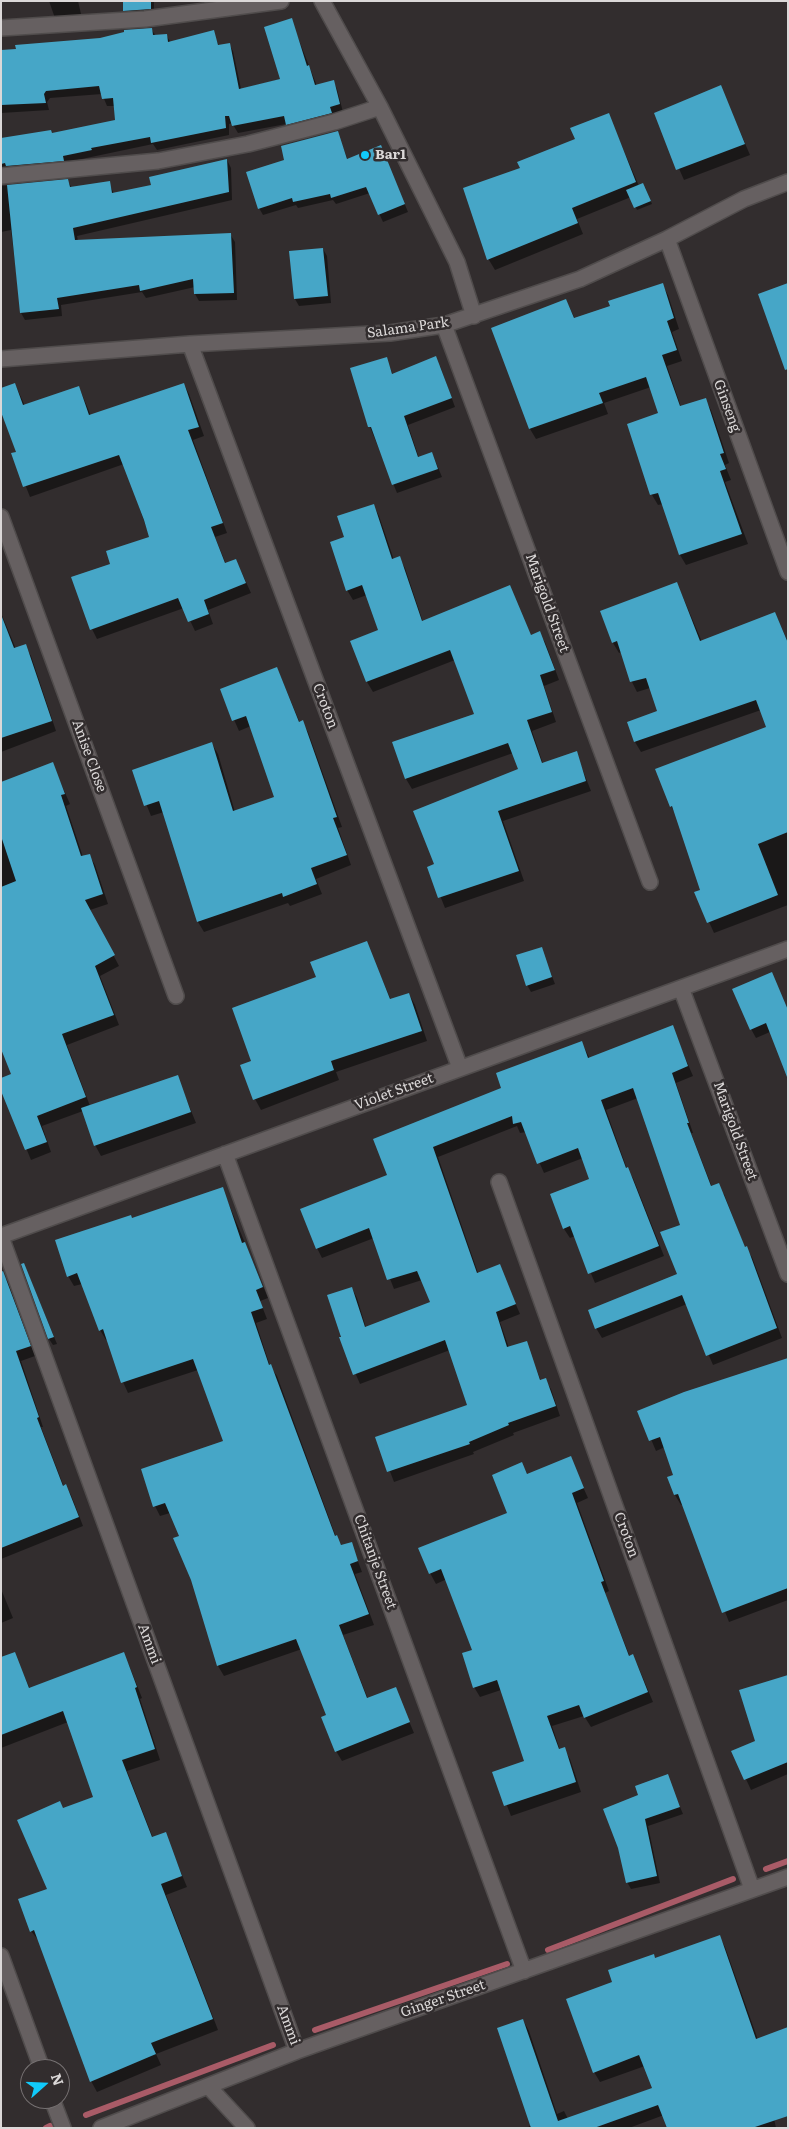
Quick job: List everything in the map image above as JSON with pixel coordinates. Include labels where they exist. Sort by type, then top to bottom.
[{"type":"street","points":[[322,1],[380,107],[457,262],[474,316]]},
{"type":"street","points":[[1,28],[146,19],[276,2]]},
{"type":"street","points":[[1,176],[158,161],[248,144],[380,107]]},
{"type":"street","name":"Salama Park","points":[[1,359],[190,344],[390,333],[444,325],[580,279],[667,239],[744,199],[788,182]]},
{"type":"street","name":"Ginseng","points":[[667,239],[788,572]]},
{"type":"street","name":"Marigold Street","points":[[444,325],[650,882]]},
{"type":"street","name":"Croton","points":[[190,344],[460,1068]]},
{"type":"street","name":"Anise Close","points":[[1,517],[176,996]]},
{"type":"street","name":"Violet Street","points":[[1,1237],[460,1068],[788,950]]},
{"type":"street","name":"Marigold Street","points":[[681,988],[788,1274]]},
{"type":"street","name":"Chitanje Street","points":[[225,1154],[524,1971]]},
{"type":"street","name":"Croton","points":[[499,1182],[752,1889]]},
{"type":"street","name":"Ammi","points":[[1,1237],[297,2051]]},
{"type":"street","name":"Ginger Street","points":[[101,2128],[297,2051],[788,1877]]},
{"type":"street","points":[[1,1956],[38,2059]]},
{"type":"street","points":[[209,2087],[247,2128]]},
{"type":"street","points":[[56,2109],[63,2128]]},
{"type":"building","points":[[123,1],[151,1],[151,9],[123,11]]},
{"type":"building","points":[[292,18],[315,85],[334,80],[340,104],[330,107],[332,113],[286,125],[284,116],[232,126],[229,116],[225,116],[226,128],[151,143],[150,137],[91,148],[92,150],[63,156],[64,161],[6,166],[5,163],[1,164],[1,138],[51,130],[52,133],[115,120],[113,98],[102,99],[99,86],[46,91],[44,94],[46,103],[1,105],[1,50],[16,49],[15,45],[100,38],[124,32],[124,30],[152,28],[153,35],[167,34],[168,42],[214,30],[218,45],[230,43],[239,89],[280,79],[264,27]]},
{"type":"building","points":[[721,85],[745,144],[676,170],[654,113]]},
{"type":"building","points":[[609,113],[636,182],[572,208],[578,223],[487,260],[463,188],[520,168],[517,162],[575,139],[570,128]]},
{"type":"building","points":[[338,131],[347,159],[381,145],[405,204],[378,215],[366,187],[331,198],[330,194],[293,202],[292,198],[258,209],[246,172],[284,160],[281,146]]},
{"type":"building","points":[[227,159],[229,192],[73,228],[75,240],[231,233],[234,293],[194,294],[193,279],[140,291],[139,285],[57,298],[59,309],[20,313],[7,185],[68,179],[70,187],[110,181],[112,193],[151,185],[149,177]]},
{"type":"building","points":[[643,183],[651,201],[634,208],[626,190]]},
{"type":"building","points":[[323,248],[328,296],[294,299],[289,251]]},
{"type":"building","points":[[663,283],[674,318],[667,321],[677,350],[662,355],[680,406],[706,398],[724,453],[720,454],[726,469],[720,471],[742,534],[679,555],[658,493],[650,495],[627,424],[658,413],[646,377],[599,393],[603,403],[529,429],[491,328],[566,299],[574,318],[610,306],[608,301]]},
{"type":"building","points":[[788,283],[788,369],[785,370],[758,294]]},
{"type":"building","points":[[436,356],[452,398],[404,416],[418,457],[432,452],[438,469],[392,485],[371,427],[368,427],[350,368],[387,357],[392,374]]},
{"type":"building","points":[[15,383],[23,405],[79,386],[89,415],[184,383],[199,427],[188,430],[223,523],[211,527],[225,563],[236,559],[246,583],[204,600],[209,614],[188,622],[178,598],[90,630],[71,577],[110,564],[106,551],[149,537],[144,520],[119,455],[23,487],[11,453],[16,452],[1,412],[1,388]]},
{"type":"building","points":[[374,504],[392,559],[400,556],[422,621],[510,585],[531,635],[540,631],[555,670],[540,675],[552,712],[527,720],[542,763],[577,751],[586,781],[498,811],[519,871],[438,898],[427,867],[434,864],[413,811],[518,769],[508,743],[405,779],[392,742],[474,714],[450,650],[366,682],[350,641],[378,630],[362,585],[346,591],[330,542],[344,537],[337,516]]},
{"type":"building","points":[[677,582],[700,641],[775,612],[788,643],[788,832],[758,844],[778,895],[707,923],[694,892],[700,890],[672,806],[670,807],[655,769],[766,727],[756,700],[634,742],[627,722],[657,711],[646,678],[630,682],[617,641],[612,643],[600,611]]},
{"type":"building","points":[[2,617],[14,648],[26,644],[52,721],[1,738]]},
{"type":"building","points":[[277,667],[299,722],[303,720],[337,817],[333,818],[347,855],[311,868],[317,884],[283,897],[282,893],[197,922],[159,801],[144,806],[132,770],[212,742],[233,811],[274,797],[246,716],[232,721],[220,689]]},
{"type":"building","points":[[53,762],[65,794],[61,795],[81,856],[90,854],[103,894],[85,900],[115,955],[95,966],[114,1015],[62,1034],[86,1097],[37,1116],[47,1142],[25,1150],[1,1091],[1,1078],[11,1074],[1,1049],[1,887],[16,881],[1,836],[1,782]]},
{"type":"building","points":[[367,941],[390,999],[409,993],[422,1031],[331,1061],[334,1070],[253,1100],[240,1065],[251,1061],[232,1008],[316,977],[310,962]]},
{"type":"building","points":[[542,947],[552,977],[526,986],[516,955]]},
{"type":"building","points":[[772,972],[788,1010],[787,1077],[766,1023],[750,1030],[732,989]]},
{"type":"building","points":[[673,1025],[688,1066],[672,1073],[689,1123],[687,1123],[711,1186],[719,1183],[745,1247],[747,1246],[777,1328],[706,1356],[682,1295],[595,1329],[588,1310],[677,1274],[660,1232],[680,1225],[633,1088],[601,1100],[626,1168],[628,1167],[659,1246],[588,1274],[570,1226],[563,1229],[550,1194],[589,1179],[578,1148],[537,1164],[521,1122],[513,1124],[512,1116],[433,1147],[477,1273],[500,1264],[516,1304],[496,1312],[507,1347],[527,1341],[540,1380],[546,1378],[556,1406],[508,1423],[509,1425],[469,1442],[470,1444],[387,1472],[375,1437],[467,1405],[445,1340],[353,1375],[339,1337],[341,1337],[327,1295],[352,1287],[365,1327],[430,1302],[417,1271],[387,1280],[369,1228],[316,1249],[300,1209],[387,1175],[373,1139],[501,1088],[496,1073],[582,1041],[588,1058]]},
{"type":"building","points":[[178,1075],[191,1112],[94,1146],[81,1108]]},
{"type":"building","points":[[223,1187],[242,1243],[245,1242],[263,1287],[256,1290],[263,1308],[251,1312],[269,1365],[271,1364],[335,1536],[337,1535],[341,1545],[352,1542],[358,1561],[350,1564],[369,1614],[339,1625],[367,1698],[396,1687],[410,1722],[335,1752],[321,1717],[326,1715],[296,1639],[217,1666],[191,1580],[173,1538],[179,1536],[165,1503],[153,1507],[141,1469],[223,1441],[193,1359],[121,1383],[103,1329],[99,1331],[77,1273],[67,1277],[55,1240],[131,1215],[132,1218]]},
{"type":"building","points":[[24,1263],[54,1337],[48,1339],[21,1264]]},
{"type":"building","points":[[3,1271],[31,1346],[16,1351],[39,1417],[37,1418],[63,1486],[66,1484],[79,1517],[1,1548],[1,1272]]},
{"type":"building","points":[[788,1358],[788,1588],[722,1613],[678,1494],[674,1495],[667,1477],[673,1475],[660,1437],[649,1441],[637,1411],[684,1392]]},
{"type":"building","points":[[571,1456],[584,1488],[572,1493],[604,1581],[601,1582],[629,1656],[633,1654],[648,1692],[584,1718],[579,1705],[547,1716],[559,1749],[565,1747],[576,1782],[504,1806],[492,1772],[524,1761],[497,1680],[473,1688],[462,1653],[472,1650],[441,1569],[429,1574],[418,1548],[507,1513],[492,1475],[522,1462],[527,1474]]},
{"type":"building","points":[[15,1652],[29,1688],[124,1652],[137,1687],[135,1688],[155,1749],[122,1760],[152,1837],[166,1832],[182,1876],[161,1884],[213,2019],[151,2043],[156,2054],[90,2082],[34,1930],[30,1932],[18,1899],[47,1889],[17,1820],[60,1801],[63,1808],[93,1797],[63,1711],[1,1735],[1,1657]]},
{"type":"building","points":[[788,1675],[788,1762],[744,1780],[731,1751],[755,1741],[739,1690]]},
{"type":"building","points":[[668,1774],[680,1807],[645,1819],[657,1876],[626,1883],[618,1848],[603,1809],[638,1795],[635,1786]]},
{"type":"building","points":[[720,1935],[756,2039],[788,2027],[788,2116],[752,2128],[667,2128],[658,2105],[594,2128],[531,2128],[497,2028],[523,2019],[558,2121],[652,2088],[639,2055],[593,2073],[566,1999],[612,1982],[608,1970],[654,1954],[655,1958]]},
{"type":"waterway","points":[[766,1869],[788,1861]]},
{"type":"waterway","points":[[548,1950],[733,1879]]},
{"type":"waterway","points":[[315,2030],[507,1964]]},
{"type":"waterway","points":[[86,2115],[273,2045]]},
{"type":"waterway","points":[[46,2128],[50,2126]]},
{"type":"place","name":"Bar1","points":[[365,155]]}]
